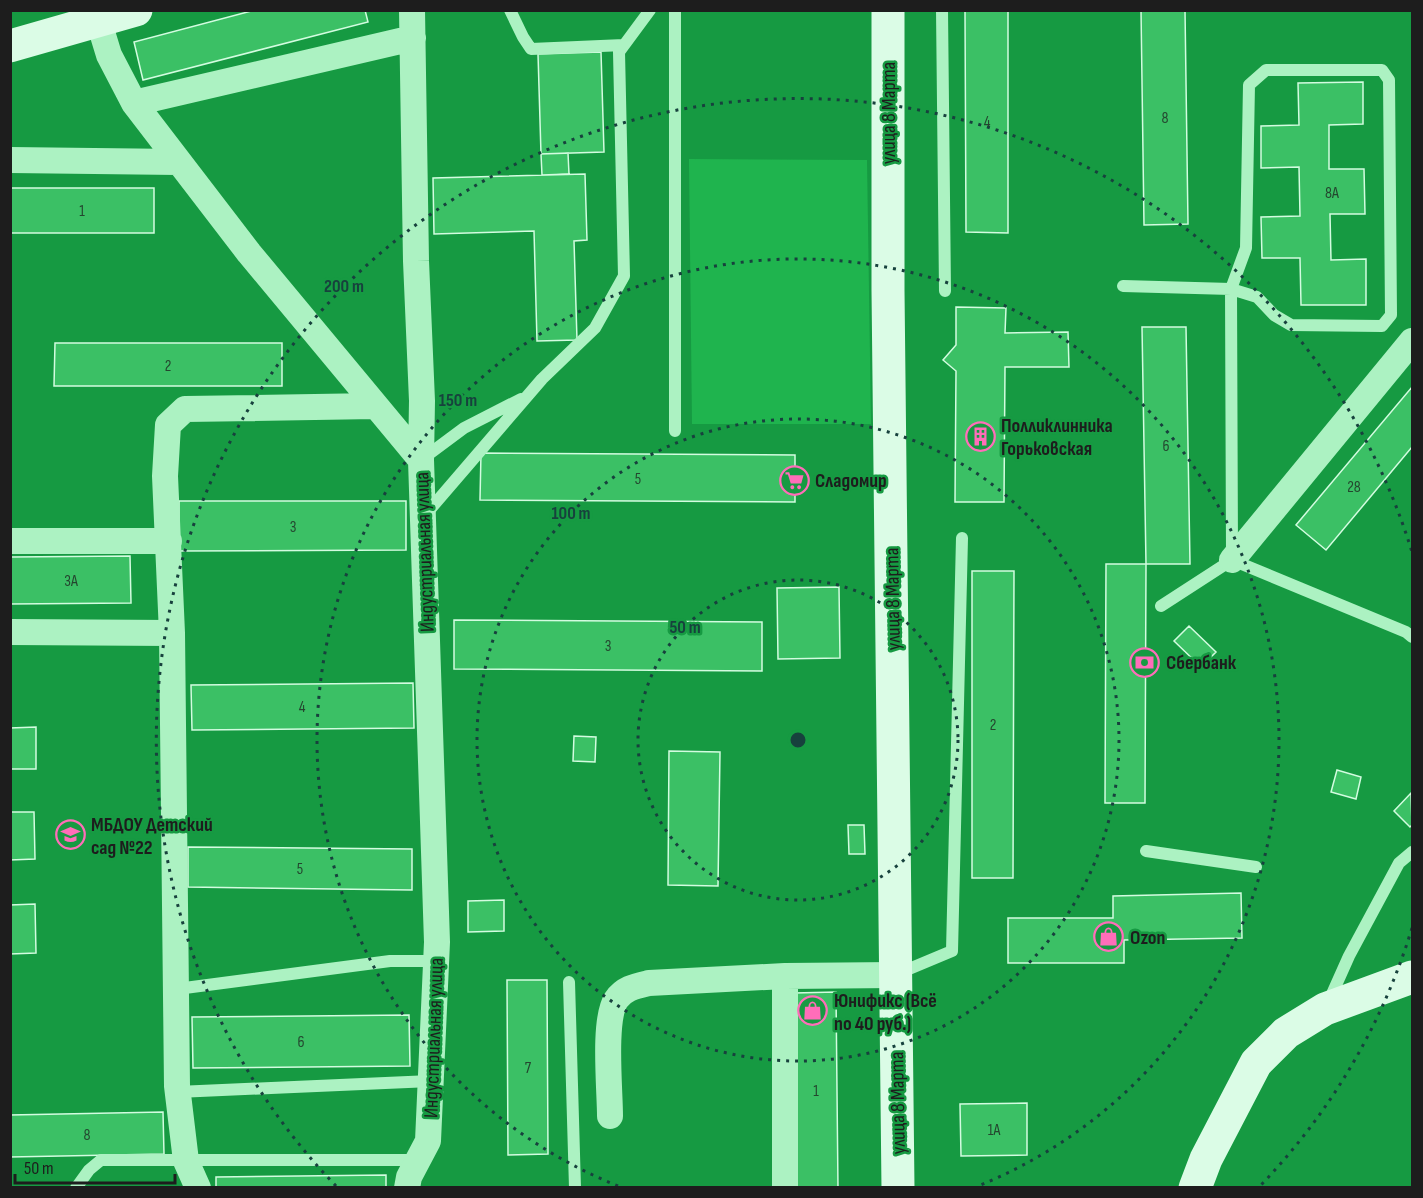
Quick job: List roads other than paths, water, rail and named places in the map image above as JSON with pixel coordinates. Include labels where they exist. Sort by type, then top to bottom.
[{"type":"street","points":[[10,46],[136,10]]},
{"type":"street","points":[[412,10],[416,261],[422,401],[421,460]]},
{"type":"street","name":"улица 8 Марта","points":[[888,10],[888,290],[898,1188]]},
{"type":"street","name":"Индустриальная улица","points":[[96,21],[109,55],[134,103],[249,253],[421,460],[436,961],[428,1141],[409,1177],[407,1188]]},
{"type":"street","points":[[134,103],[413,38]]},
{"type":"street","points":[[10,160],[178,162]]},
{"type":"street","points":[[1233,560],[1413,342]]},
{"type":"street","points":[[198,1188],[186,1161],[177,1092],[172,633],[165,477],[168,425],[185,409],[375,406]]},
{"type":"street","points":[[10,541],[169,541]]},
{"type":"street","points":[[10,632],[172,633]]},
{"type":"street","points":[[610,1116],[609,1023],[616,1000],[629,987],[649,983],[785,976],[895,975]]},
{"type":"street","points":[[785,976],[785,1188]]},
{"type":"street","points":[[1195,1188],[1206,1158],[1256,1063],[1286,1033],[1325,1009],[1413,977]]},
{"type":"lane","points":[[510,10],[531,49],[624,45]]},
{"type":"lane","points":[[423,518],[542,379],[595,328],[624,276],[619,52],[650,10]]},
{"type":"lane","points":[[675,10],[675,431]]},
{"type":"lane","points":[[942,10],[945,291]]},
{"type":"lane","points":[[1123,286],[1231,289],[1257,297],[1274,315],[1291,325],[1382,326],[1391,315],[1389,80],[1382,70],[1266,70],[1249,84],[1246,248],[1231,289],[1233,560]]},
{"type":"lane","points":[[421,460],[464,428],[527,396]]},
{"type":"lane","points":[[895,975],[952,951],[962,538]]},
{"type":"lane","points":[[1161,606],[1233,560]]},
{"type":"lane","points":[[1233,560],[1410,632]]},
{"type":"lane","points":[[1146,851],[1256,867]]},
{"type":"lane","points":[[1325,1009],[1349,956],[1399,863],[1413,852]]},
{"type":"lane","points":[[177,989],[390,961],[436,961]]},
{"type":"lane","points":[[569,982],[575,1188]]},
{"type":"lane","points":[[177,1092],[431,1081]]},
{"type":"lane","points":[[76,1188],[89,1170],[101,1160],[418,1160]]},
{"type":"place","name":"Полликлинника Горьковская","points":[[980,437]]},
{"type":"place","name":"Сладомир","points":[[794,480]]},
{"type":"place","name":"Сбербанк","points":[[1145,662]]},
{"type":"place","name":"МБДОУ Детский сад №22","points":[[70,835]]},
{"type":"place","name":"Ozon","points":[[1109,937]]},
{"type":"place","name":"Юнификс (Всё по 40 руб.)","points":[[813,1011]]}]
